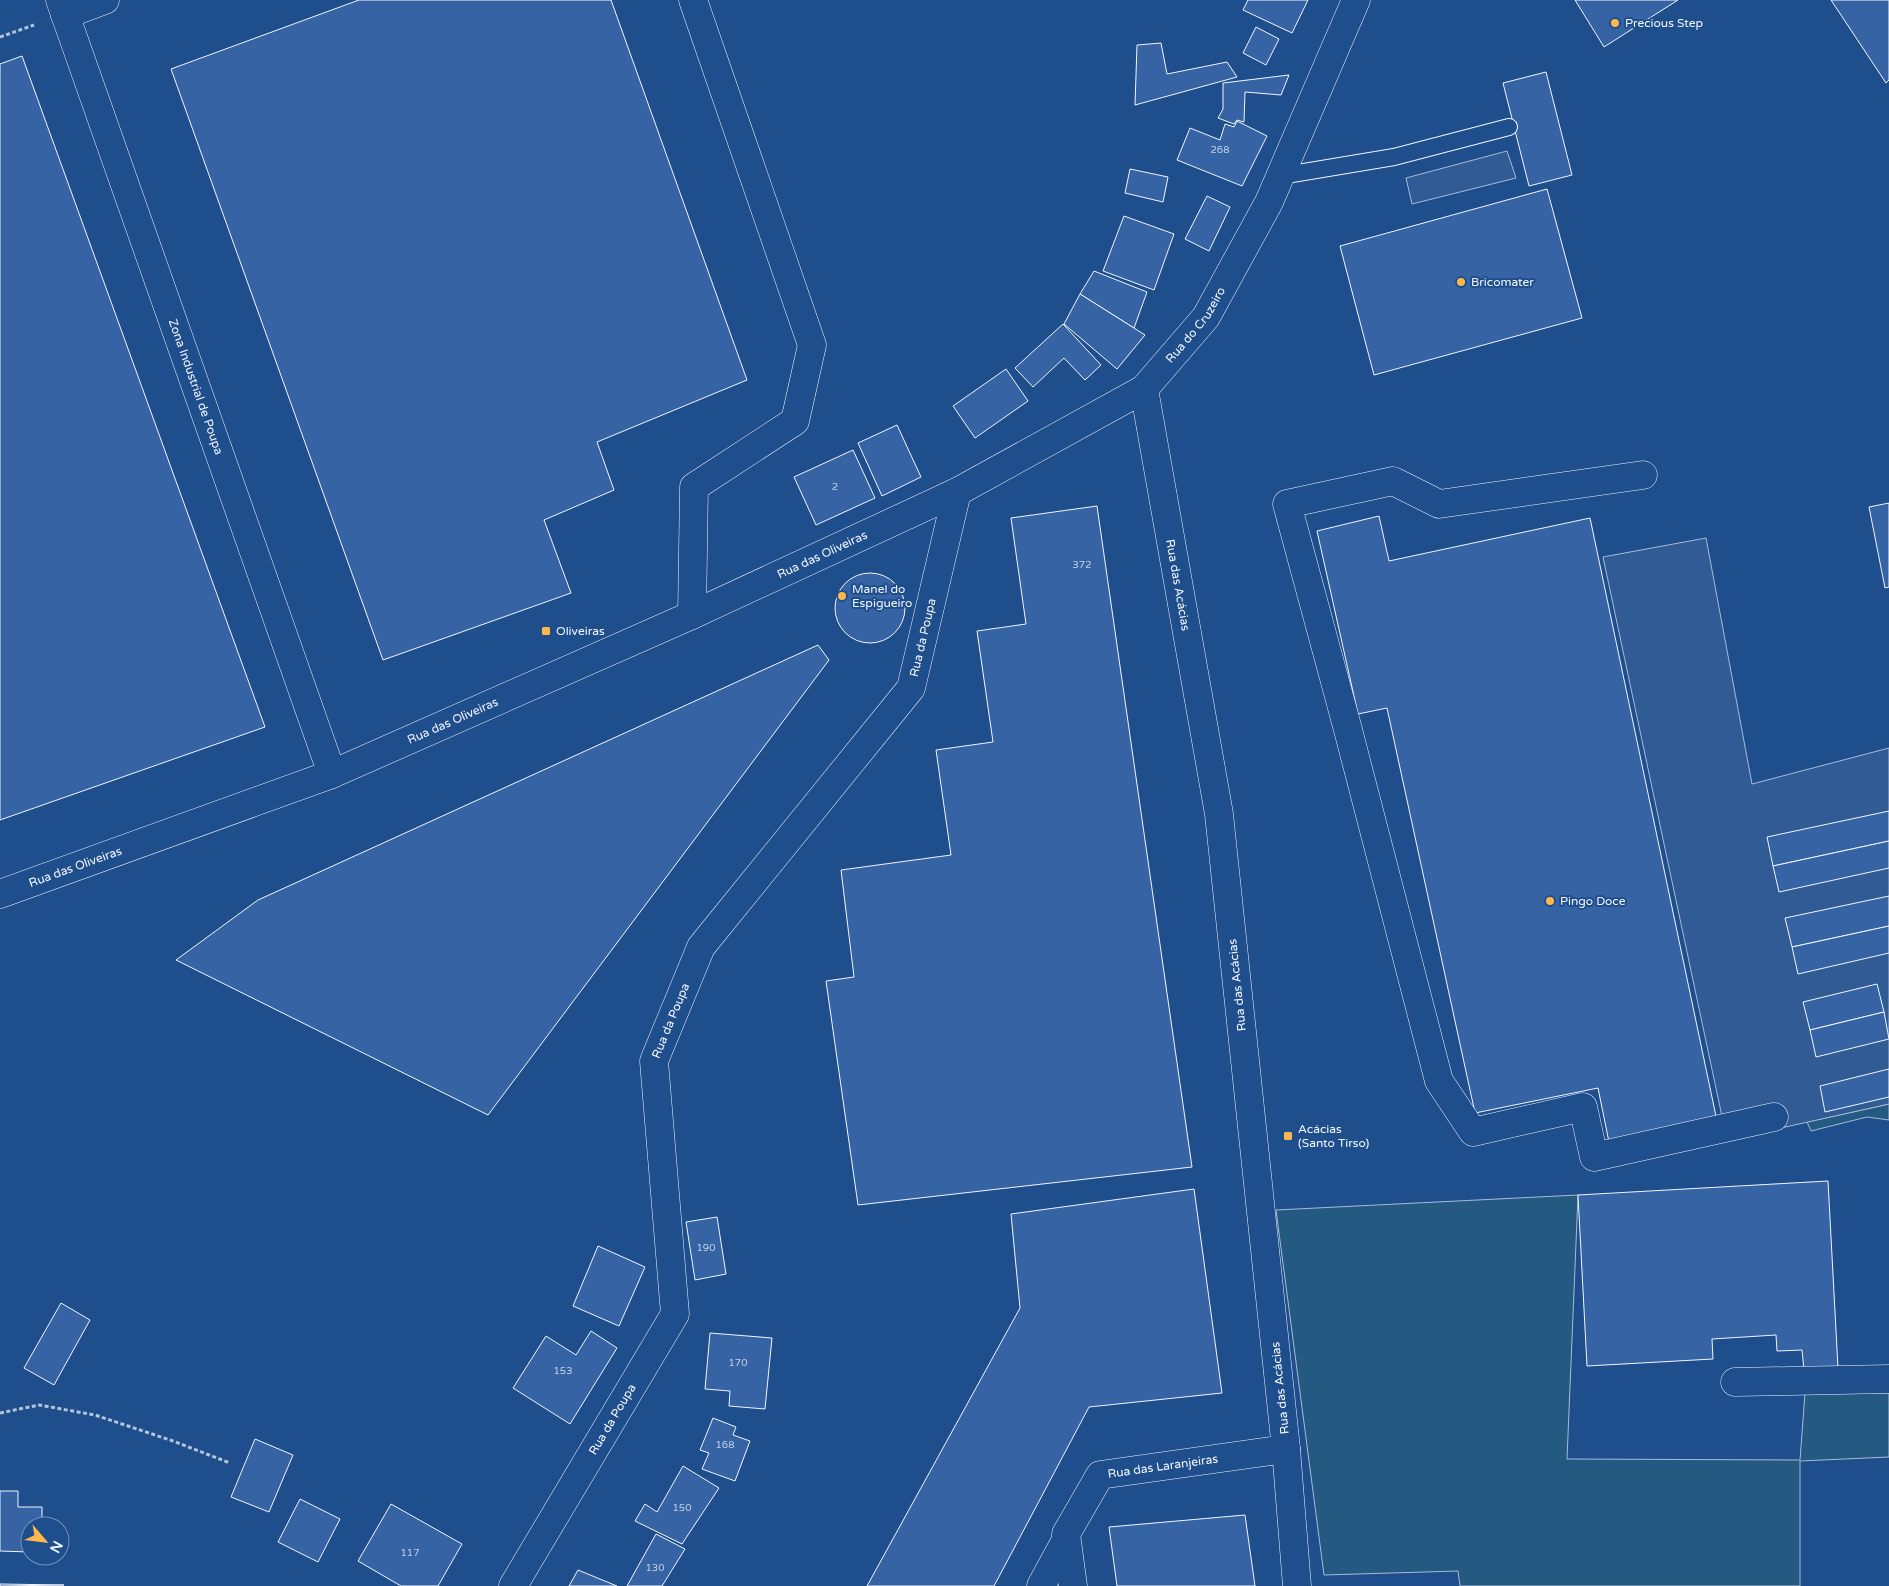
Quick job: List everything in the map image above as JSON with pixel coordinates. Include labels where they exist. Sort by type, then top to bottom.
[{"type":"street","points":[[63,7],[105,0]]},
{"type":"street","points":[[692,615],[694,487],[795,421],[812,345],[693,0]]},
{"type":"street","name":"Rua do Cruzeiro","points":[[896,520],[958,492],[1144,389],[1206,317],[1269,202],[1356,0]]},
{"type":"street","name":"Zona Industrial de Poupa","points":[[63,7],[332,774]]},
{"type":"street","name":"Rua das Acácias","points":[[1144,389],[1219,814],[1286,1449],[1297,1586]]},
{"type":"street","points":[[1643,475],[1439,504],[1393,481],[1287,504],[1439,1081],[1473,1132],[1583,1107],[1594,1156],[1774,1117]]},
{"type":"street","name":"Rua da Poupa","points":[[513,1586],[675,1314],[654,1060],[701,947],[911,688],[958,492]]},
{"type":"street","name":"Rua das Oliveiras","points":[[0,894],[332,774],[692,615],[896,520]]},
{"type":"street","points":[[1734,1382],[1889,1379]]},
{"type":"street","name":"Rua das Laranjeiras","points":[[1066,1540],[1066,1534],[1100,1475],[1286,1449]]},
{"type":"street","points":[[1041,1586],[1066,1540]]},
{"type":"street","points":[[1066,1540],[1073,1586]]},
{"type":"lane","points":[[1280,176],[1394,158],[1509,127]]},
{"type":"path","points":[[0,1413],[39,1405],[95,1415],[230,1463]]},
{"type":"shaded area","points":[[1507,151],[1516,178],[1412,204],[1406,178]]},
{"type":"shaded area","points":[[1706,538],[1752,784],[1889,748],[1889,1104],[1727,1140],[1603,557]]},
{"type":"shaded area","points":[[1889,1104],[1889,1120],[1867,1117],[1811,1131],[1807,1122]]},
{"type":"shaded area","points":[[1578,1195],[1567,1459],[1800,1460],[1805,1393],[1889,1391],[1889,1457],[1800,1461],[1800,1586],[1460,1586],[1458,1571],[1324,1575],[1276,1210]]},
{"type":"building","points":[[359,0],[611,0],[747,380],[597,442],[614,490],[544,520],[571,593],[383,660],[171,69]]},
{"type":"building","points":[[1248,0],[1308,0],[1292,33],[1243,10]]},
{"type":"building","name":"Precious Step","points":[[1575,0],[1678,0],[1604,47]]},
{"type":"building","points":[[1831,0],[1889,0],[1889,80],[1886,83]]},
{"type":"building","points":[[1256,27],[1279,39],[1266,65],[1243,53]]},
{"type":"building","points":[[1161,43],[1167,74],[1227,62],[1237,77],[1135,105],[1137,45]]},
{"type":"building","points":[[22,56],[265,727],[0,820],[0,64]]},
{"type":"building","points":[[1546,72],[1572,175],[1529,186],[1503,83]]},
{"type":"building","points":[[1289,75],[1281,95],[1245,92],[1244,122],[1237,120],[1234,124],[1218,118],[1223,109],[1223,83]]},
{"type":"building","points":[[1237,121],[1267,136],[1242,186],[1177,160],[1190,128],[1220,140],[1225,124],[1234,127]]},
{"type":"building","points":[[1130,169],[1168,177],[1163,202],[1125,193]]},
{"type":"building","name":"Bricomater","points":[[1547,189],[1582,318],[1374,375],[1340,246]]},
{"type":"building","points":[[1207,196],[1230,207],[1209,251],[1185,239]]},
{"type":"building","points":[[1124,216],[1174,234],[1154,290],[1103,271]]},
{"type":"building","points":[[1094,271],[1147,292],[1134,328],[1080,294]]},
{"type":"building","points":[[1080,294],[1145,335],[1117,369],[1064,324]]},
{"type":"building","points":[[1063,324],[1101,365],[1085,380],[1064,358],[1033,387],[1015,368]]},
{"type":"building","points":[[1006,369],[1028,401],[975,438],[953,406]]},
{"type":"building","points":[[897,425],[921,477],[882,496],[858,443]]},
{"type":"building","points":[[853,450],[875,498],[816,525],[794,477]]},
{"type":"building","points":[[1889,503],[1889,587],[1885,588],[1869,507]]},
{"type":"building","points":[[1097,506],[1192,1167],[858,1205],[826,981],[854,977],[841,870],[951,855],[936,750],[993,742],[977,631],[1026,624],[1011,518]]},
{"type":"building","name":"Pingo Doce","points":[[1379,516],[1389,561],[1590,518],[1717,1121],[1610,1147],[1598,1088],[1475,1113],[1387,708],[1358,714],[1317,531]]},
{"type":"building","points":[[870,573],[889,579],[899,589],[905,608],[899,627],[889,637],[870,643],[851,637],[841,627],[835,608],[841,589],[851,579]]},
{"type":"building","points":[[818,645],[829,660],[488,1115],[176,960],[258,900]]},
{"type":"building","points":[[1889,811],[1889,841],[1773,866],[1767,837]]},
{"type":"building","points":[[1889,841],[1889,868],[1779,892],[1773,866]]},
{"type":"building","points":[[1889,896],[1889,926],[1792,947],[1785,918]]},
{"type":"building","points":[[1889,926],[1889,953],[1798,974],[1792,947]]},
{"type":"building","points":[[1877,984],[1884,1012],[1810,1030],[1803,1002]]},
{"type":"building","points":[[1884,1012],[1889,1039],[1816,1057],[1810,1030]]},
{"type":"building","points":[[1889,1069],[1889,1097],[1825,1112],[1820,1086]]},
{"type":"building","points":[[1828,1181],[1838,1368],[1804,1370],[1802,1350],[1777,1351],[1776,1335],[1712,1339],[1713,1359],[1587,1366],[1578,1195]]},
{"type":"building","points":[[1194,1189],[1222,1393],[1089,1407],[994,1586],[867,1586],[1020,1308],[1011,1214]]},
{"type":"building","points":[[717,1217],[726,1274],[695,1280],[686,1222]]},
{"type":"building","points":[[598,1246],[645,1267],[619,1326],[573,1306]]},
{"type":"building","points":[[61,1303],[90,1320],[54,1385],[24,1368]]},
{"type":"building","points":[[591,1331],[617,1348],[570,1424],[513,1388],[546,1336],[576,1355]]},
{"type":"building","points":[[710,1333],[772,1338],[765,1409],[729,1406],[730,1391],[705,1389]]},
{"type":"building","points":[[713,1418],[736,1427],[733,1435],[750,1441],[735,1481],[702,1469],[709,1453],[700,1450]]},
{"type":"building","points":[[255,1439],[293,1455],[269,1512],[231,1497]]},
{"type":"building","points":[[683,1466],[719,1488],[682,1544],[635,1521],[645,1504],[657,1512]]},
{"type":"building","points":[[0,1491],[18,1491],[18,1507],[42,1507],[42,1516],[20,1516],[20,1552],[0,1551]]},
{"type":"building","points":[[300,1499],[340,1519],[318,1562],[278,1542]]},
{"type":"building","points":[[391,1504],[462,1544],[438,1586],[401,1586],[358,1561]]},
{"type":"building","points":[[1245,1515],[1255,1586],[1117,1586],[1109,1527]]},
{"type":"building","points":[[656,1534],[685,1549],[662,1586],[627,1586]]},
{"type":"building","points":[[578,1570],[617,1586],[569,1586]]},
{"type":"building","points":[[0,1584],[64,1585],[0,1586]]},
{"type":"place","name":"Precious Step","points":[[1615,23]]},
{"type":"place","name":"Bricomater","points":[[1461,282]]},
{"type":"place","name":"Manel do Espigueiro","points":[[842,596]]},
{"type":"place","name":"Oliveiras","points":[[546,631]]},
{"type":"place","name":"Pingo Doce","points":[[1550,901]]},
{"type":"place","name":"Acácias (Santo Tirso)","points":[[1288,1136]]}]
